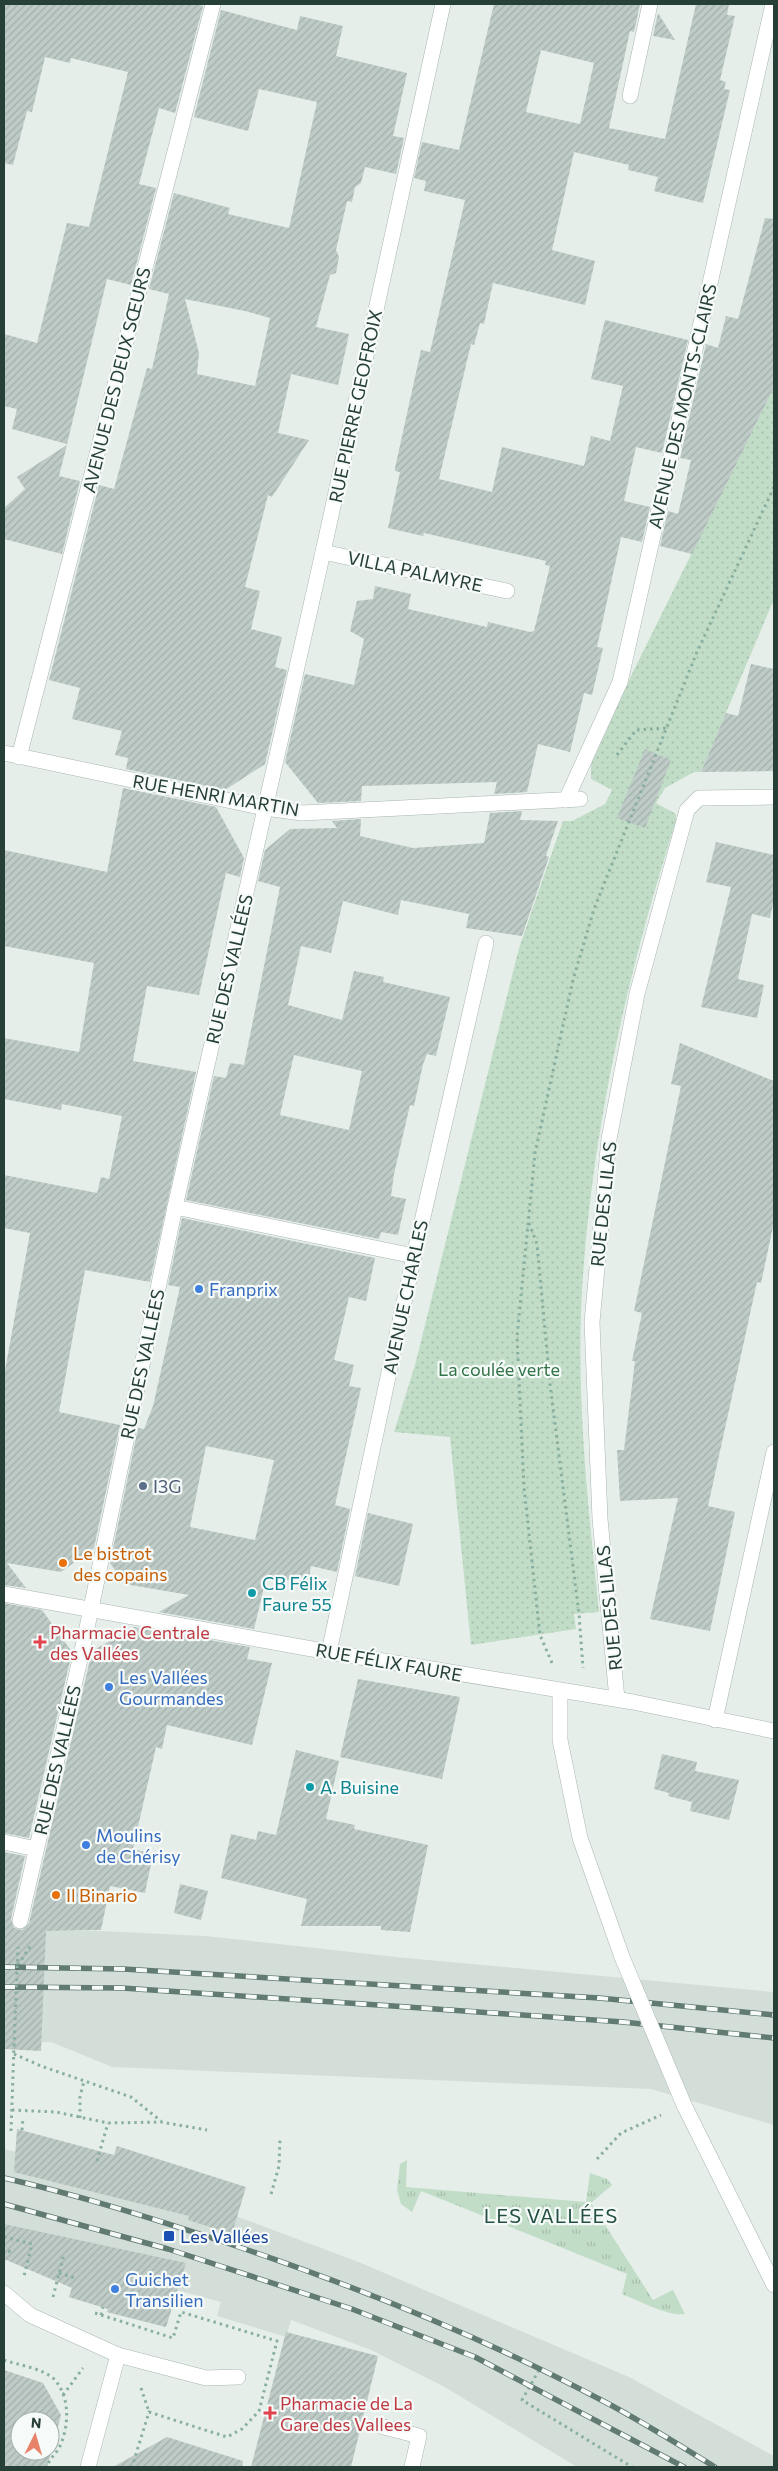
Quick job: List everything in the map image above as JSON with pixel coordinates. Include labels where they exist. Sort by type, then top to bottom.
[{"type":"street","name":"AVENUE DES DEUX SŒURS","points":[[19,756],[214,4]]},
{"type":"street","name":"RUE PIERRE GEOFROIX","points":[[265,808],[323,552],[442,4]]},
{"type":"street","points":[[630,96],[650,4]]},
{"type":"street","name":"AVENUE DES MONTS-CLAIRS","points":[[573,799],[620,682],[773,4]]},
{"type":"street","name":"VILLA PALMYRE","points":[[323,552],[507,591]]},
{"type":"street","name":"RUE HENRI MARTIN","points":[[4,753],[265,808],[302,813],[573,799]]},
{"type":"street","name":"RUE DES LILAS","points":[[617,1700],[600,1518],[592,1322],[609,1139],[637,994],[687,810],[699,798],[774,797]]},
{"type":"street","name":"RUE DES VALLÉES","points":[[20,1921],[90,1609],[175,1207],[265,808]]},
{"type":"street","name":"AVENUE CHARLES","points":[[329,1652],[414,1256],[486,943]]},
{"type":"street","points":[[175,1207],[414,1256]]},
{"type":"street","points":[[716,1720],[774,1452]]},
{"type":"street","name":"RUE FÉLIX FAURE","points":[[4,1594],[329,1652],[617,1700],[774,1731]]},
{"type":"street","points":[[560,1691],[560,1740],[580,1838],[622,1957],[684,2105],[774,2285]]},
{"type":"street","points":[[4,1842],[36,1849]]},
{"type":"street","points":[[4,2293],[30,2315],[118,2354],[206,2378],[238,2377]]},
{"type":"street","points":[[88,2467],[118,2354]]},
{"type":"street","points":[[380,2426],[419,2436],[412,2467]]},
{"type":"path","points":[[540,1635],[524,1486],[517,1337],[535,1153],[572,980],[594,910],[697,652],[774,487]]},
{"type":"path","points":[[614,760],[636,730],[666,728]]},
{"type":"path","points":[[528,1222],[537,1244],[550,1384],[579,1614],[583,1670]]},
{"type":"path","points":[[11,2131],[18,1947]]},
{"type":"path","points":[[18,1964],[31,1947]]},
{"type":"path","points":[[14,2054],[41,2066],[131,2097],[161,2122]]},
{"type":"path","points":[[80,2118],[80,2097],[84,2081]]},
{"type":"path","points":[[12,2110],[56,2112],[108,2123],[161,2122],[207,2130]]},
{"type":"path","points":[[22,2130],[23,2118]]},
{"type":"path","points":[[96,2162],[108,2123]]},
{"type":"path","points":[[597,2159],[621,2133],[636,2125]]},
{"type":"path","points":[[271,2194],[279,2166],[280,2137]]},
{"type":"path","points":[[4,2237],[32,2244],[23,2280]]},
{"type":"path","points":[[8,2251],[14,2252]]},
{"type":"path","points":[[52,2298],[64,2254]]},
{"type":"path","points":[[59,2273],[75,2278]]},
{"type":"path","points":[[45,2293],[59,2301]]},
{"type":"path","points":[[101,2315],[103,2307]]},
{"type":"path","points":[[92,2313],[118,2322]]},
{"type":"path","points":[[63,2395],[99,2346]]},
{"type":"path","points":[[4,2360],[53,2379],[63,2395],[68,2414],[59,2448],[50,2458],[47,2467]]},
{"type":"path","points":[[539,2370],[522,2400],[632,2467]]},
{"type":"shaded area","points":[[43,1931],[101,1931],[206,1936],[396,1957],[774,1992],[774,2125],[651,2089],[112,2067],[51,2042],[4,2043],[4,1946],[25,1947]]},
{"type":"shaded area","points":[[4,2149],[106,2175],[236,2216],[361,2263],[629,2377],[774,2456],[774,2467],[577,2467],[443,2386],[371,2350],[291,2320],[286,2337],[217,2316],[221,2302],[177,2290],[166,2327],[107,2312],[108,2309],[69,2297],[75,2278],[40,2238],[4,2230]]},
{"type":"green space","name":"La coulée verte","points":[[774,387],[774,599],[701,772],[694,772],[665,788],[656,803],[676,814],[676,821],[658,879],[627,994],[603,1112],[594,1171],[582,1290],[581,1371],[584,1451],[599,1612],[574,1614],[576,1629],[471,1645],[450,1437],[394,1432],[415,1365],[519,948],[563,821],[572,821],[605,804],[612,790],[591,779],[591,765],[632,674]]},
{"type":"green space","points":[[407,2160],[406,2187],[586,2202],[590,2173],[607,2179],[612,2185],[591,2203],[653,2300],[673,2290],[685,2314],[662,2311],[622,2294],[627,2274],[421,2191],[412,2212],[401,2204],[397,2190],[400,2164]]},
{"type":"building","points":[[4,4],[196,4],[203,6],[175,113],[159,108],[139,184],[156,188],[131,285],[107,279],[67,444],[12,429],[17,409],[4,406],[4,334],[37,343],[67,223],[89,227],[128,72],[71,58],[70,63],[45,57],[32,112],[27,111],[13,165],[4,163]]},
{"type":"building","points":[[494,4],[640,4],[634,32],[630,31],[609,128],[665,139],[696,4],[729,4],[727,15],[735,16],[720,80],[726,82],[724,89],[730,90],[703,203],[654,191],[658,177],[628,170],[629,165],[574,152],[552,250],[595,261],[585,305],[493,283],[484,324],[480,323],[474,345],[471,344],[439,479],[492,492],[502,447],[584,466],[591,436],[610,441],[623,386],[591,379],[605,320],[688,340],[662,453],[636,447],[624,501],[650,507],[642,542],[621,537],[597,647],[603,648],[592,695],[584,693],[570,752],[538,744],[527,792],[494,794],[497,782],[362,786],[361,801],[318,803],[285,762],[305,674],[354,685],[364,639],[350,631],[357,601],[373,599],[375,586],[411,594],[408,609],[487,627],[488,622],[530,632],[534,631],[550,566],[545,565],[546,561],[424,533],[423,536],[388,528],[400,472],[395,471],[395,468],[421,350],[430,352],[465,200],[424,191],[426,181],[414,178],[422,142],[459,150]],"holes":[[[541,50],[594,63],[580,124],[526,112]]]},
{"type":"building","points":[[221,10],[297,30],[300,16],[343,26],[336,56],[407,73],[393,136],[404,138],[396,174],[365,167],[361,183],[355,187],[352,202],[347,201],[336,250],[339,257],[336,273],[330,275],[316,327],[349,334],[338,385],[291,374],[278,433],[309,440],[272,497],[268,495],[245,587],[260,591],[251,629],[282,637],[275,667],[287,670],[265,764],[225,790],[126,769],[128,758],[115,755],[122,731],[72,719],[80,688],[49,680],[99,485],[114,489],[147,368],[152,369],[169,294],[149,289],[174,193],[230,208],[228,214],[289,228],[317,102],[259,89],[248,131],[194,117]],"holes":[[[185,299],[270,318],[255,386],[197,374],[199,353]]]},
{"type":"building","points":[[658,13],[675,40],[653,36]]},
{"type":"building","points":[[765,218],[774,219],[774,387],[692,554],[660,546],[668,511],[678,514],[691,460],[680,458],[706,344],[718,348],[726,316],[738,319]]},
{"type":"building","points":[[67,445],[59,476],[80,481],[62,554],[4,539],[4,508],[25,489],[17,477]]},
{"type":"building","points":[[751,664],[774,669],[774,771],[701,772],[726,713],[738,716]]},
{"type":"building","points":[[645,749],[671,760],[645,828],[617,818]]},
{"type":"building","points":[[123,788],[216,807],[244,858],[240,877],[226,873],[199,995],[147,986],[133,1061],[196,1072],[150,1282],[85,1270],[59,1412],[120,1425],[94,1548],[61,1572],[7,1563],[26,1588],[4,1585],[4,1376],[30,1233],[4,1228],[4,1175],[97,1193],[101,1177],[109,1179],[122,1116],[62,1104],[61,1110],[4,1099],[4,1038],[79,1052],[94,963],[4,946],[4,850],[107,872]]},
{"type":"building","points":[[522,811],[520,820],[558,821],[546,856],[549,857],[522,936],[466,928],[469,914],[401,900],[398,915],[343,901],[331,953],[301,946],[288,1005],[342,1020],[354,971],[384,977],[383,982],[450,997],[436,1056],[427,1054],[414,1106],[410,1105],[394,1174],[391,1196],[406,1199],[398,1235],[381,1232],[379,1239],[186,1200],[214,1076],[226,1078],[230,1063],[244,1065],[280,887],[258,881],[265,850],[290,829],[337,828],[332,821],[361,819],[360,836],[413,848],[484,843],[490,813]],"holes":[[[294,1055],[362,1071],[349,1130],[280,1115]]]},
{"type":"building","points":[[716,842],[774,855],[774,899],[770,918],[752,914],[738,979],[764,985],[757,1018],[701,1007],[731,887],[706,882]]},
{"type":"building","points":[[680,1043],[774,1081],[774,1222],[761,1283],[757,1282],[708,1506],[735,1512],[710,1631],[650,1619],[678,1498],[620,1501],[617,1450],[624,1450],[635,1361],[632,1361],[642,1313],[634,1311],[681,1086],[671,1084]]},
{"type":"building","points":[[182,1218],[375,1258],[366,1301],[349,1297],[334,1360],[354,1365],[349,1386],[361,1388],[335,1505],[350,1509],[337,1572],[311,1566],[308,1584],[267,1575],[254,1629],[159,1612],[189,1595],[125,1584],[110,1563],[138,1428],[144,1429],[153,1406],[180,1287],[168,1285]],"holes":[[[206,1446],[274,1460],[255,1540],[190,1527]]]},
{"type":"building","points":[[368,1513],[413,1524],[399,1586],[355,1576]]},
{"type":"building","points":[[4,1603],[42,1610],[72,1652],[29,1838],[4,1833]]},
{"type":"building","points":[[134,1627],[250,1647],[247,1659],[272,1663],[252,1745],[167,1725],[162,1749],[156,1747],[133,1849],[153,1854],[145,1893],[110,1886],[101,1930],[46,1931],[41,2051],[4,2049],[4,1852],[25,1856],[11,1919],[14,1928],[22,1930],[29,1923],[92,1651]]},
{"type":"building","points":[[358,1679],[460,1697],[442,1779],[340,1757]]},
{"type":"building","points":[[296,1750],[339,1761],[326,1819],[355,1825],[354,1829],[428,1845],[410,1932],[381,1930],[381,1926],[301,1926],[307,1899],[221,1878],[231,1834],[256,1840],[258,1831],[276,1835]]},
{"type":"building","points":[[662,1754],[697,1762],[695,1771],[739,1780],[729,1820],[690,1811],[692,1802],[668,1796],[669,1793],[654,1789]]},
{"type":"building","points":[[180,1884],[208,1891],[201,1920],[174,1913]]},
{"type":"building","points":[[17,2129],[114,2155],[117,2146],[246,2187],[232,2234],[188,2220],[189,2216],[14,2172]]},
{"type":"building","points":[[4,2224],[186,2263],[166,2327],[107,2312],[108,2309],[69,2297],[72,2288],[4,2259]]},
{"type":"building","points":[[286,2332],[378,2356],[351,2467],[251,2467]]},
{"type":"building","points":[[4,2370],[43,2383],[59,2411],[10,2411],[10,2461],[49,2461],[47,2467],[4,2467]]},
{"type":"building","points":[[167,2437],[243,2461],[242,2467],[113,2467]]},
{"type":"railway","points":[[4,1967],[123,1969],[599,1998],[774,2015]]},
{"type":"railway","points":[[4,1987],[122,1988],[623,2022],[774,2038]]},
{"type":"railway","points":[[4,2178],[144,2216],[227,2243],[372,2295],[467,2335],[560,2379],[605,2402],[715,2467]]},
{"type":"railway","points":[[4,2204],[168,2249],[352,2309],[475,2357],[684,2467]]},
{"type":"place","name":"Franprix","points":[[199,1289]]},
{"type":"place","name":"I3G","points":[[143,1486]]},
{"type":"place","name":"Le bistrot des copains","points":[[63,1563]]},
{"type":"place","name":"CB Félix Faure 55","points":[[252,1593]]},
{"type":"place","name":"Pharmacie Centrale des Vallées","points":[[40,1642]]},
{"type":"place","name":"Les Vallées Gourmandes","points":[[109,1687]]},
{"type":"place","name":"A. Buisine","points":[[310,1787]]},
{"type":"place","name":"Moulins de Chérisy","points":[[86,1845]]},
{"type":"place","name":"Il Binario","points":[[56,1895]]},
{"type":"place","name":"Les Vallées","points":[[169,2236]]},
{"type":"place","name":"Guichet Transilien","points":[[115,2289]]},
{"type":"place","name":"Pharmacie de La Gare des Vallees","points":[[270,2413]]},
{"type":"district","name":"LES VALLÉES","points":[[551,2215]]}]
